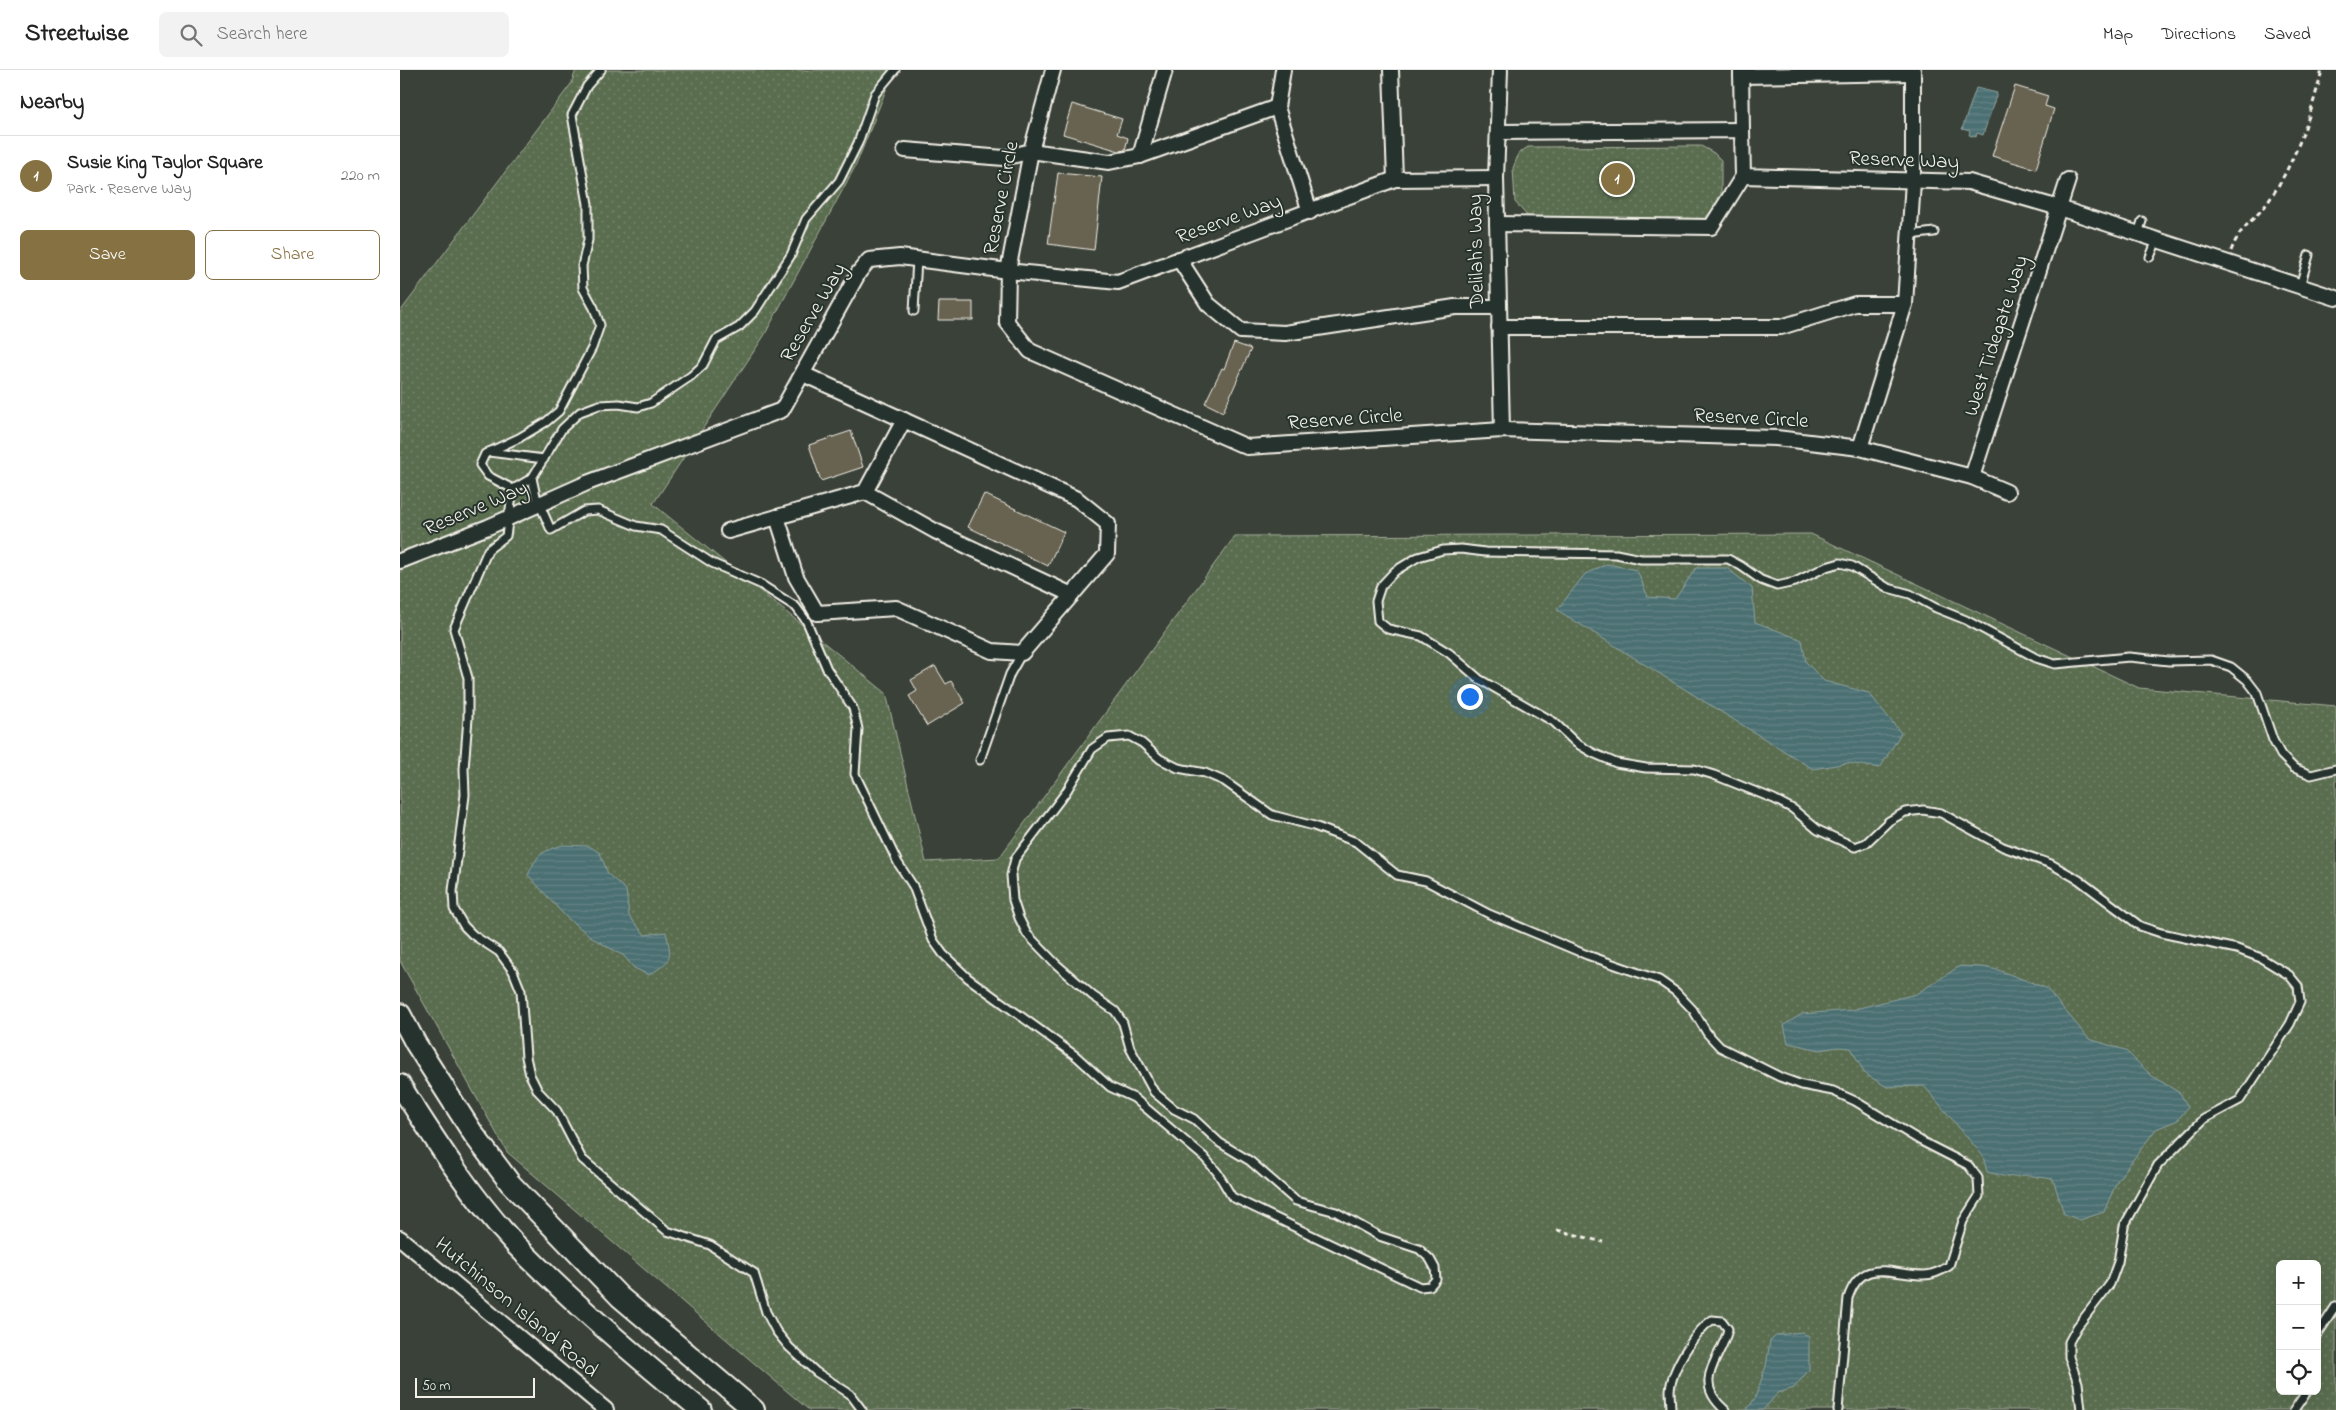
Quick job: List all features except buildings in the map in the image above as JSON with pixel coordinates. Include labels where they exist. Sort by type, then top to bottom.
[{"type":"street","name":"Reserve Circle","points":[[1053,70],[1031,151],[1008,271],[1007,322],[1030,351],[1247,447],[1502,430],[1776,438],[1860,448],[1972,477],[2007,492]]},
{"type":"street","points":[[1140,156],[1165,70]]},
{"type":"street","points":[[1283,70],[1277,107],[1310,212]]},
{"type":"street","points":[[1391,70],[1395,179]]},
{"type":"street","name":"Delilah's Way","points":[[1500,70],[1496,178],[1502,430]]},
{"type":"street","points":[[1497,224],[1711,227],[1743,176],[1741,73],[1912,71],[1913,181],[1906,304],[1860,448]]},
{"type":"street","points":[[905,150],[1004,158],[1031,151],[1109,162],[1140,156],[1277,107]]},
{"type":"street","points":[[1498,132],[1742,130]]},
{"type":"street","name":"Reserve Way","points":[[1743,176],[1969,182],[2060,208],[2140,227],[2157,240],[2227,261],[2336,298]]},
{"type":"street","name":"Reserve Way","points":[[400,561],[509,518],[587,483],[782,410],[859,272],[870,260],[900,257],[1008,271],[1118,282],[1395,179],[1496,178]]},
{"type":"street","name":"West Tidegate Way","points":[[1972,477],[2068,180]]},
{"type":"street","points":[[1179,259],[1208,304],[1241,331],[1284,333],[1455,307],[1499,307]]},
{"type":"street","points":[[1499,327],[1781,327],[1856,304],[1906,304]]},
{"type":"street","points":[[777,517],[796,577],[817,613],[896,608],[992,651],[1022,653],[1107,554],[1108,524],[1077,499],[803,374]]},
{"type":"street","points":[[865,492],[904,420]]},
{"type":"street","points":[[728,531],[865,492],[921,524],[1072,595]]},
{"type":"street","points":[[400,1014],[416,1044],[474,1135],[510,1183],[620,1297],[754,1410]]},
{"type":"street","points":[[400,1085],[476,1197],[516,1244],[594,1320],[701,1410]]},
{"type":"street","name":"Hutchinson Island Road","points":[[400,1238],[606,1410]]},
{"type":"lane","points":[[513,489],[488,476],[480,465],[485,454],[519,438],[546,422],[559,411],[592,348],[600,325],[594,308],[583,288],[582,266],[588,240],[588,204],[572,115],[587,86],[601,70]]},
{"type":"lane","points":[[513,489],[532,478],[562,429],[580,412],[600,405],[618,404],[638,408],[651,403],[691,376],[703,365],[716,340],[739,327],[755,311],[790,255],[806,219],[839,181],[858,144],[875,94],[895,70]]},
{"type":"lane","points":[[1910,235],[1934,232]]},
{"type":"lane","points":[[2150,257],[2157,240]]},
{"type":"lane","points":[[2300,286],[2309,255]]},
{"type":"lane","points":[[914,311],[917,259]]},
{"type":"lane","points":[[489,452],[544,459]]},
{"type":"lane","points":[[532,478],[540,504],[552,530],[584,511],[598,510],[636,526],[661,530],[712,564],[760,584],[796,607],[807,622],[827,669],[853,708],[858,729],[855,774],[898,863],[913,886],[933,940],[943,954],[968,978],[1076,1056],[1110,1087],[1134,1098],[1204,1157],[1217,1172],[1232,1197],[1420,1287],[1430,1286],[1436,1279],[1435,1268],[1430,1259],[1418,1249],[1379,1236],[1336,1212],[1296,1201],[1250,1161],[1220,1143],[1194,1120],[1174,1109],[1154,1092],[1130,1048],[1123,1023],[1115,1011],[1093,996],[1056,964],[1027,934],[1013,900],[1011,875],[1014,859],[1066,792],[1092,749],[1108,738],[1129,736],[1178,768],[1205,773],[1224,782],[1272,815],[1314,826],[1356,842],[1397,875],[1426,881],[1498,918],[1587,955],[1659,980],[1676,992],[1693,1010],[1707,1033],[1720,1047],[1780,1077],[1802,1085],[1833,1091],[1856,1100],[1921,1141],[1968,1165],[1978,1178],[1979,1196],[1963,1221],[1949,1266],[1938,1272],[1925,1275],[1880,1270],[1863,1274],[1853,1284],[1848,1298],[1838,1410]]},
{"type":"lane","points":[[513,489],[506,536],[488,550],[454,629],[468,678],[468,718],[464,769],[465,795],[452,890],[454,909],[464,926],[499,952],[513,972],[521,991],[526,1057],[530,1075],[538,1091],[557,1111],[582,1159],[666,1231],[710,1245],[754,1273],[766,1312],[776,1331],[789,1347],[816,1372],[850,1394],[862,1410]]},
{"type":"lane","points":[[2081,1410],[2078,1384],[2068,1357],[2069,1342],[2077,1327],[2110,1284],[2118,1262],[2124,1226],[2158,1165],[2204,1119],[2240,1100],[2268,1060],[2300,1002],[2298,986],[2289,975],[2261,958],[2237,949],[2161,933],[2140,926],[2079,880],[2051,864],[2003,847],[1941,813],[1923,810],[1905,812],[1889,820],[1866,844],[1856,847],[1818,830],[1793,809],[1774,799],[1714,775],[1694,769],[1646,768],[1616,763],[1592,754],[1576,743],[1554,722],[1478,679],[1449,653],[1421,636],[1388,629],[1378,621],[1376,601],[1381,586],[1395,571],[1418,557],[1443,550],[1461,549],[1485,552],[1616,554],[1641,560],[1728,559],[1761,580],[1777,586],[1795,582],[1826,567],[1840,564],[1852,566],[1888,588],[1910,594],[1936,608],[1966,620],[2036,658],[2055,664],[2129,657],[2169,661],[2211,660],[2230,667],[2247,680],[2257,693],[2273,740],[2282,755],[2294,768],[2311,774],[2336,770]]},
{"type":"lane","points":[[980,760],[1010,674],[1022,653]]},
{"type":"lane","points":[[2321,1330],[2336,1306]]},
{"type":"lane","points":[[1671,1410],[1670,1389],[1676,1370],[1703,1326],[1712,1320],[1722,1322],[1728,1329],[1726,1340],[1716,1356],[1709,1373],[1710,1390],[1717,1403],[1725,1410]]},
{"type":"lane","points":[[2294,1410],[2304,1395]]},
{"type":"path","points":[[2227,261],[2235,239],[2243,227],[2269,202],[2292,162],[2316,96],[2322,70]]},
{"type":"path","points":[[1558,1230],[1603,1242]]},
{"type":"green space","points":[[576,70],[894,70],[856,165],[764,336],[653,504],[886,693],[926,862],[999,858],[1235,536],[1811,534],[2139,688],[2336,706],[2336,1410],[809,1410],[507,1152],[400,961],[400,312],[571,84]]},
{"type":"green space","points":[[1701,146],[1714,153],[1721,160],[1721,201],[1704,219],[1550,220],[1529,218],[1515,202],[1513,168],[1519,153],[1528,147]]},
{"type":"water","points":[[1976,88],[1997,93],[1983,135],[1977,133],[1976,137],[1969,135],[1970,131],[1962,129]]},
{"type":"water","points":[[1607,564],[1637,570],[1648,597],[1675,599],[1696,568],[1727,568],[1752,588],[1755,622],[1802,640],[1806,662],[1824,681],[1869,693],[1901,733],[1880,768],[1848,763],[1813,769],[1557,610],[1585,574]]},
{"type":"water","points":[[563,845],[589,846],[600,853],[608,874],[626,890],[629,916],[645,935],[666,932],[670,954],[663,966],[649,975],[634,968],[624,956],[594,939],[566,917],[528,875],[534,862],[544,852]]},
{"type":"water","points":[[1960,966],[1998,970],[2046,988],[2089,1039],[2125,1050],[2152,1076],[2180,1093],[2188,1107],[2178,1120],[2156,1129],[2117,1181],[2104,1212],[2080,1220],[2064,1214],[2053,1179],[2026,1175],[2007,1177],[1987,1172],[1983,1156],[1924,1086],[1887,1087],[1865,1074],[1851,1048],[1838,1047],[1820,1050],[1788,1043],[1784,1025],[1802,1014],[1851,1010],[1916,994]]},
{"type":"water","points":[[1802,1332],[1809,1337],[1809,1370],[1794,1388],[1778,1393],[1763,1410],[1747,1410],[1755,1398],[1766,1366],[1770,1341],[1777,1335]]},
{"type":"place","name":"Susie King Taylor Square","points":[[1617,179]]}]
